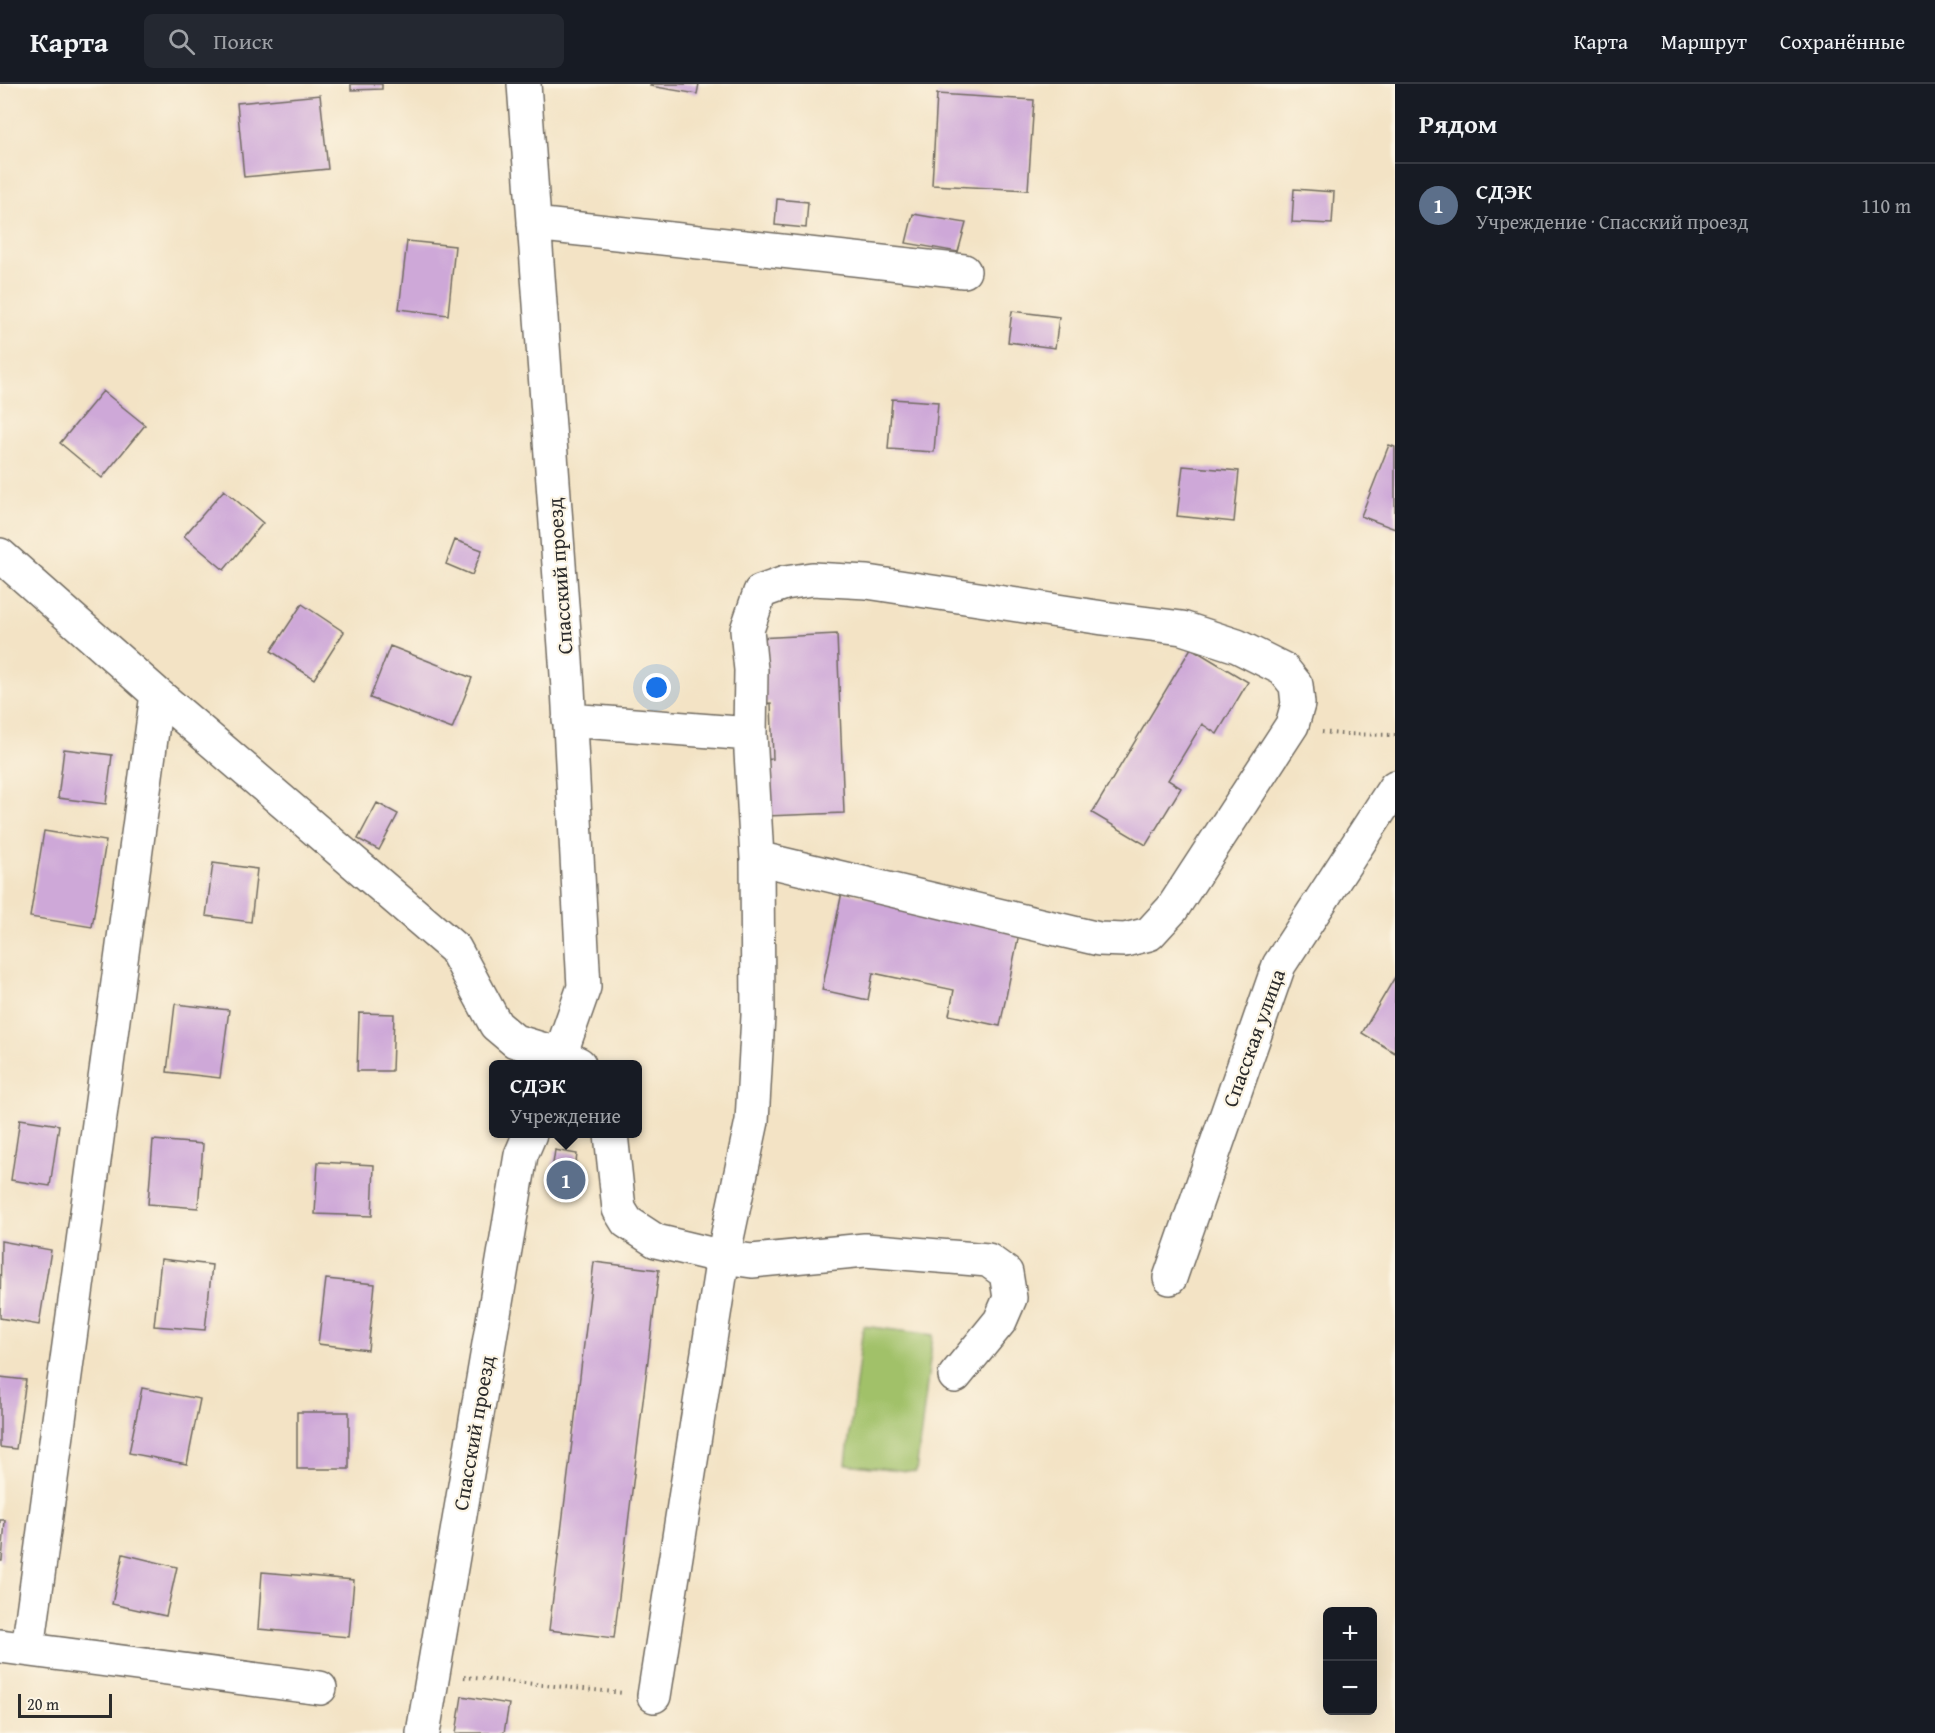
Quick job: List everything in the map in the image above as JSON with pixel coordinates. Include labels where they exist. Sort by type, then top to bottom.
[{"type":"street","name":"Спасский проезд","points":[[524,84],[569,720],[584,987],[566,1060]]},
{"type":"street","points":[[534,224],[964,270]]},
{"type":"street","points":[[0,555],[157,694],[455,950],[495,1024],[515,1041],[561,1060]]},
{"type":"street","points":[[654,1696],[723,1257],[752,1121],[758,1016],[757,858],[750,734],[751,670],[747,630],[760,592],[785,583],[812,579],[867,582],[1182,628],[1238,646],[1283,669],[1296,685],[1298,704],[1292,725],[1172,909],[1149,934],[1125,940],[1099,939],[757,858]]},
{"type":"street","points":[[157,694],[14,1647],[320,1688]]},
{"type":"street","points":[[569,720],[750,734]]},
{"type":"street","name":"Спасская улица","points":[[1170,1278],[1279,965],[1395,787]]},
{"type":"street","name":"Спасский проезд","points":[[423,1733],[521,1155],[528,1138]]},
{"type":"street","points":[[611,1138],[619,1209],[627,1222],[656,1241],[723,1257],[752,1261],[865,1250],[988,1260],[1006,1273],[1010,1298],[1000,1321],[955,1376]]},
{"type":"path","points":[[1281,741],[1308,731],[1395,735]]},
{"type":"path","points":[[454,1676],[654,1696]]},
{"type":"green space","points":[[863,1326],[933,1335],[916,1472],[846,1464]]},
{"type":"building","points":[[351,84],[382,84],[382,89],[351,90]]},
{"type":"building","points":[[651,84],[699,84],[697,94],[650,86]]},
{"type":"building","points":[[937,94],[1034,100],[1028,190],[932,185]]},
{"type":"building","points":[[320,95],[328,169],[244,177],[237,103]]},
{"type":"building","points":[[1294,189],[1334,192],[1332,224],[1292,222]]},
{"type":"building","points":[[777,199],[808,202],[806,228],[775,225]]},
{"type":"building","points":[[913,214],[966,223],[958,252],[906,243]]},
{"type":"building","points":[[407,241],[455,246],[448,315],[399,309]]},
{"type":"building","points":[[1012,311],[1059,317],[1055,348],[1008,342]]},
{"type":"building","points":[[103,391],[145,425],[102,478],[60,443]]},
{"type":"building","points":[[892,399],[938,402],[934,452],[888,449]]},
{"type":"building","points":[[1389,445],[1395,447],[1395,529],[1361,516]]},
{"type":"building","points":[[1183,466],[1239,471],[1234,522],[1177,516]]},
{"type":"building","points":[[224,490],[263,523],[224,570],[184,536]]},
{"type":"building","points":[[455,540],[482,550],[472,575],[446,564]]},
{"type":"building","points":[[302,604],[344,632],[314,679],[271,651]]},
{"type":"building","points":[[837,634],[844,813],[766,816],[764,760],[773,759],[771,703],[758,704],[756,638]]},
{"type":"building","points":[[390,646],[472,678],[452,729],[370,698]]},
{"type":"building","points":[[1191,648],[1248,682],[1217,734],[1202,724],[1168,780],[1181,788],[1146,845],[1092,813]]},
{"type":"building","points":[[64,749],[112,755],[106,804],[58,798]]},
{"type":"building","points":[[377,803],[398,814],[379,850],[358,839]]},
{"type":"building","points":[[44,831],[106,841],[92,927],[30,917]]},
{"type":"building","points":[[213,863],[257,869],[251,922],[206,916]]},
{"type":"building","points":[[842,892],[1020,929],[1000,1026],[949,1015],[954,990],[873,973],[868,1000],[822,990]]},
{"type":"building","points":[[1395,977],[1395,1053],[1362,1033]]},
{"type":"building","points":[[175,1004],[229,1010],[220,1078],[167,1072]]},
{"type":"building","points":[[359,1013],[394,1014],[392,1071],[357,1071]]},
{"type":"building","points":[[20,1119],[59,1125],[50,1186],[11,1180]]},
{"type":"building","points":[[153,1140],[203,1144],[198,1208],[148,1204]]},
{"type":"building","points":[[555,1150],[577,1154],[573,1188],[550,1185]]},
{"type":"building","points":[[318,1162],[374,1165],[372,1216],[315,1214]]},
{"type":"building","points":[[1,1241],[51,1250],[39,1325],[0,1318]]},
{"type":"building","points":[[161,1259],[212,1265],[205,1330],[154,1326]]},
{"type":"building","points":[[594,1262],[659,1270],[614,1638],[549,1630]]},
{"type":"building","points":[[326,1279],[375,1284],[368,1350],[318,1344]]},
{"type":"building","points":[[0,1377],[26,1380],[16,1449],[0,1447]]},
{"type":"building","points":[[142,1388],[200,1399],[187,1464],[129,1453]]},
{"type":"building","points":[[297,1412],[349,1412],[349,1469],[297,1469]]},
{"type":"building","points":[[0,1520],[5,1520],[2,1561],[0,1561]]},
{"type":"building","points":[[123,1554],[177,1567],[166,1616],[112,1604]]},
{"type":"building","points":[[262,1572],[354,1580],[349,1637],[258,1629]]},
{"type":"building","points":[[462,1696],[509,1704],[504,1733],[456,1733]]},
{"type":"place","name":"СДЭК","points":[[566,1180]]}]
